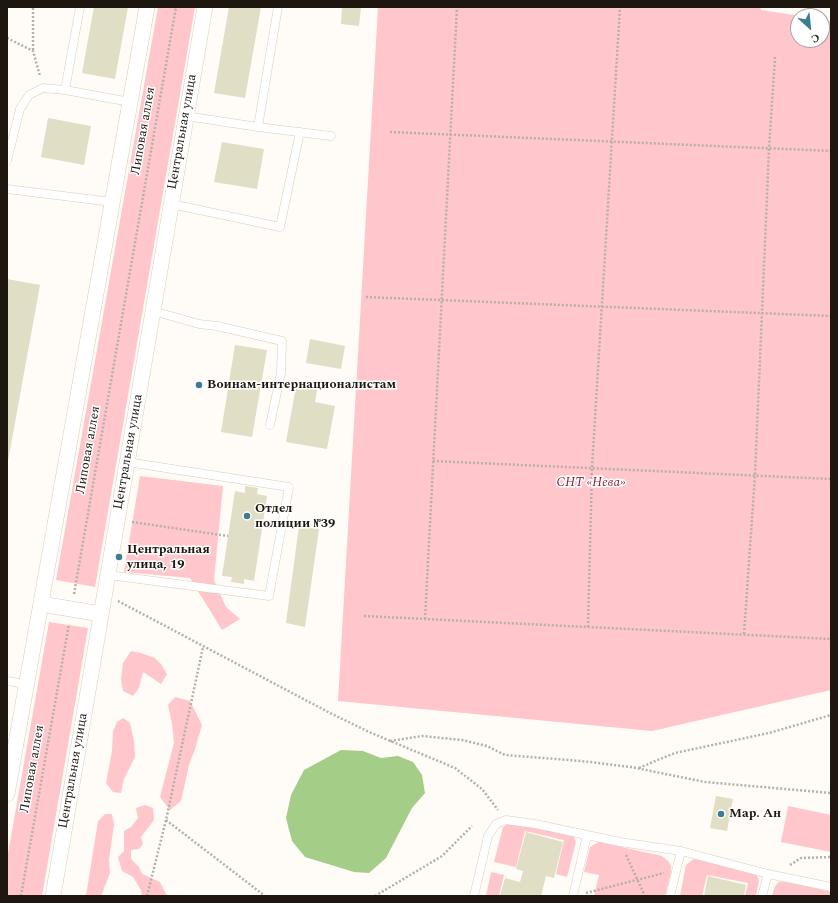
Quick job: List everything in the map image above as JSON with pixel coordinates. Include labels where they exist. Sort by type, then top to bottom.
[{"type":"street","points":[[7,794],[147,7]]},
{"type":"street","name":"Центральная улица","points":[[52,896],[205,7]]},
{"type":"street","points":[[41,604],[101,614]]},
{"type":"lane","points":[[65,90],[80,7]]},
{"type":"lane","points":[[258,127],[278,7]]},
{"type":"lane","points":[[7,161],[20,109],[29,95],[43,88],[65,90],[130,102]]},
{"type":"lane","points":[[186,116],[331,136]]},
{"type":"lane","points":[[171,204],[280,227],[300,132]]},
{"type":"lane","points":[[7,189],[112,202]]},
{"type":"lane","points":[[153,310],[199,324],[217,326],[282,341],[281,374],[270,425]]},
{"type":"lane","points":[[108,575],[269,596],[288,487],[127,462]]},
{"type":"lane","points":[[7,681],[26,684]]},
{"type":"lane","points":[[474,896],[488,836],[496,824],[506,820],[535,824],[620,842],[681,851],[768,874],[831,887]]},
{"type":"lane","points":[[577,895],[587,835]]},
{"type":"lane","points":[[670,896],[681,851]]},
{"type":"lane","points":[[762,896],[768,874]]},
{"type":"path","points":[[33,7],[33,51],[43,88]]},
{"type":"path","name":"Липовая аллея","points":[[21,896],[176,7]]},
{"type":"path","points":[[425,619],[456,7]]},
{"type":"path","points":[[588,627],[592,468],[620,7]]},
{"type":"path","points":[[7,38],[33,51]]},
{"type":"path","points":[[744,634],[755,475],[769,149],[775,57]]},
{"type":"path","points":[[390,132],[831,151]]},
{"type":"path","points":[[366,297],[831,316]]},
{"type":"path","points":[[432,461],[831,479]]},
{"type":"path","points":[[125,521],[228,536]]},
{"type":"path","points":[[118,601],[330,713],[389,741],[455,768],[482,789],[506,820]]},
{"type":"path","points":[[364,616],[831,639]]},
{"type":"path","points":[[147,896],[166,820],[203,646]]},
{"type":"path","points":[[638,769],[660,758],[675,753],[769,733],[831,715]]},
{"type":"path","points":[[389,741],[422,736],[462,740],[487,746],[505,755],[581,761],[638,769],[705,782],[831,793]]},
{"type":"path","points":[[166,820],[265,896]]},
{"type":"path","points":[[375,896],[442,856],[472,826]]},
{"type":"path","points":[[620,842],[645,896]]},
{"type":"path","points":[[782,877],[790,865],[801,858],[831,857]]},
{"type":"path","points":[[577,895],[676,870]]},
{"type":"green space","points":[[158,7],[195,7],[95,587],[56,580]]},
{"type":"green space","name":"СНТ «Нева»","points":[[378,7],[760,7],[761,10],[790,14],[790,48],[830,48],[831,21],[831,690],[652,731],[338,701]]},
{"type":"green space","points":[[140,476],[223,486],[214,580],[226,607],[240,619],[222,630],[190,578],[124,572]]},
{"type":"green space","points":[[49,622],[88,628],[42,896],[7,896],[7,859]]},
{"type":"green space","points":[[131,651],[155,658],[167,674],[161,684],[143,672],[139,688],[133,696],[123,691],[121,679],[123,663]]},
{"type":"green space","points":[[175,697],[190,701],[202,725],[189,765],[181,801],[170,810],[160,797],[174,743],[168,705]]},
{"type":"green space","points":[[123,718],[130,723],[134,741],[135,757],[124,779],[121,793],[113,792],[106,783],[112,751],[113,731],[117,722]]},
{"type":"green space","points":[[145,805],[153,808],[154,820],[141,837],[143,844],[139,849],[131,850],[131,859],[139,867],[142,874],[160,882],[167,896],[142,896],[141,890],[133,877],[122,871],[118,857],[124,851],[124,831],[131,827],[138,818],[136,808]]},
{"type":"green space","points":[[788,806],[831,815],[831,852],[781,842]]},
{"type":"green space","points":[[105,814],[112,814],[114,824],[109,860],[110,873],[101,896],[86,896],[98,821]]},
{"type":"green space","points":[[512,822],[573,835],[576,842],[567,877],[556,874],[564,840],[525,831],[516,867],[494,862],[503,827]]},
{"type":"green space","points":[[599,842],[662,856],[671,866],[671,873],[665,896],[594,896],[599,875],[584,872],[590,847]]},
{"type":"green space","points":[[699,858],[756,873],[759,880],[756,896],[745,896],[748,883],[707,875],[702,896],[680,896],[686,865],[692,860]]},
{"type":"green space","points":[[491,872],[504,875],[499,896],[486,896]]},
{"type":"green space","points":[[785,881],[831,892],[831,896],[772,896],[775,886],[779,882]]},
{"type":"shaded area","points":[[341,750],[363,751],[381,758],[398,756],[413,762],[422,775],[425,793],[412,808],[386,858],[369,873],[354,872],[305,857],[292,841],[286,818],[291,795],[304,770]]},
{"type":"building","points":[[94,7],[128,7],[115,79],[82,73]]},
{"type":"building","points":[[229,7],[261,7],[245,98],[214,93]]},
{"type":"building","points":[[342,7],[361,7],[359,26],[341,24]]},
{"type":"building","points":[[48,118],[91,126],[84,165],[41,157]]},
{"type":"building","points":[[222,142],[264,149],[257,189],[214,182]]},
{"type":"building","points":[[7,279],[40,285],[8,461],[7,461]]},
{"type":"building","points":[[310,339],[345,346],[341,369],[306,363]]},
{"type":"building","points":[[235,345],[267,350],[252,437],[221,432]]},
{"type":"building","points":[[297,381],[318,385],[315,402],[335,406],[327,449],[286,442]]},
{"type":"building","name":"Отдел полиции №39","points":[[245,486],[258,488],[257,494],[267,496],[254,581],[244,579],[244,584],[231,582],[232,577],[222,576],[235,491],[245,493]]},
{"type":"building","points":[[299,526],[319,529],[305,627],[286,623]]},
{"type":"building","name":"Мар. Ан","points":[[716,796],[733,799],[727,831],[710,828]]},
{"type":"building","points":[[526,832],[563,842],[554,878],[546,876],[541,896],[500,896],[505,878],[520,882],[523,871],[516,869]]},
{"type":"building","points":[[708,876],[746,885],[744,896],[704,896]]},
{"type":"place","name":"Воинам-интернационалистам","points":[[199,385]]},
{"type":"place","name":"Отдел полиции №39","points":[[247,516]]},
{"type":"place","name":"Центральная улица, 19","points":[[119,557]]},
{"type":"place","name":"Мар. Ан","points":[[721,814]]}]
